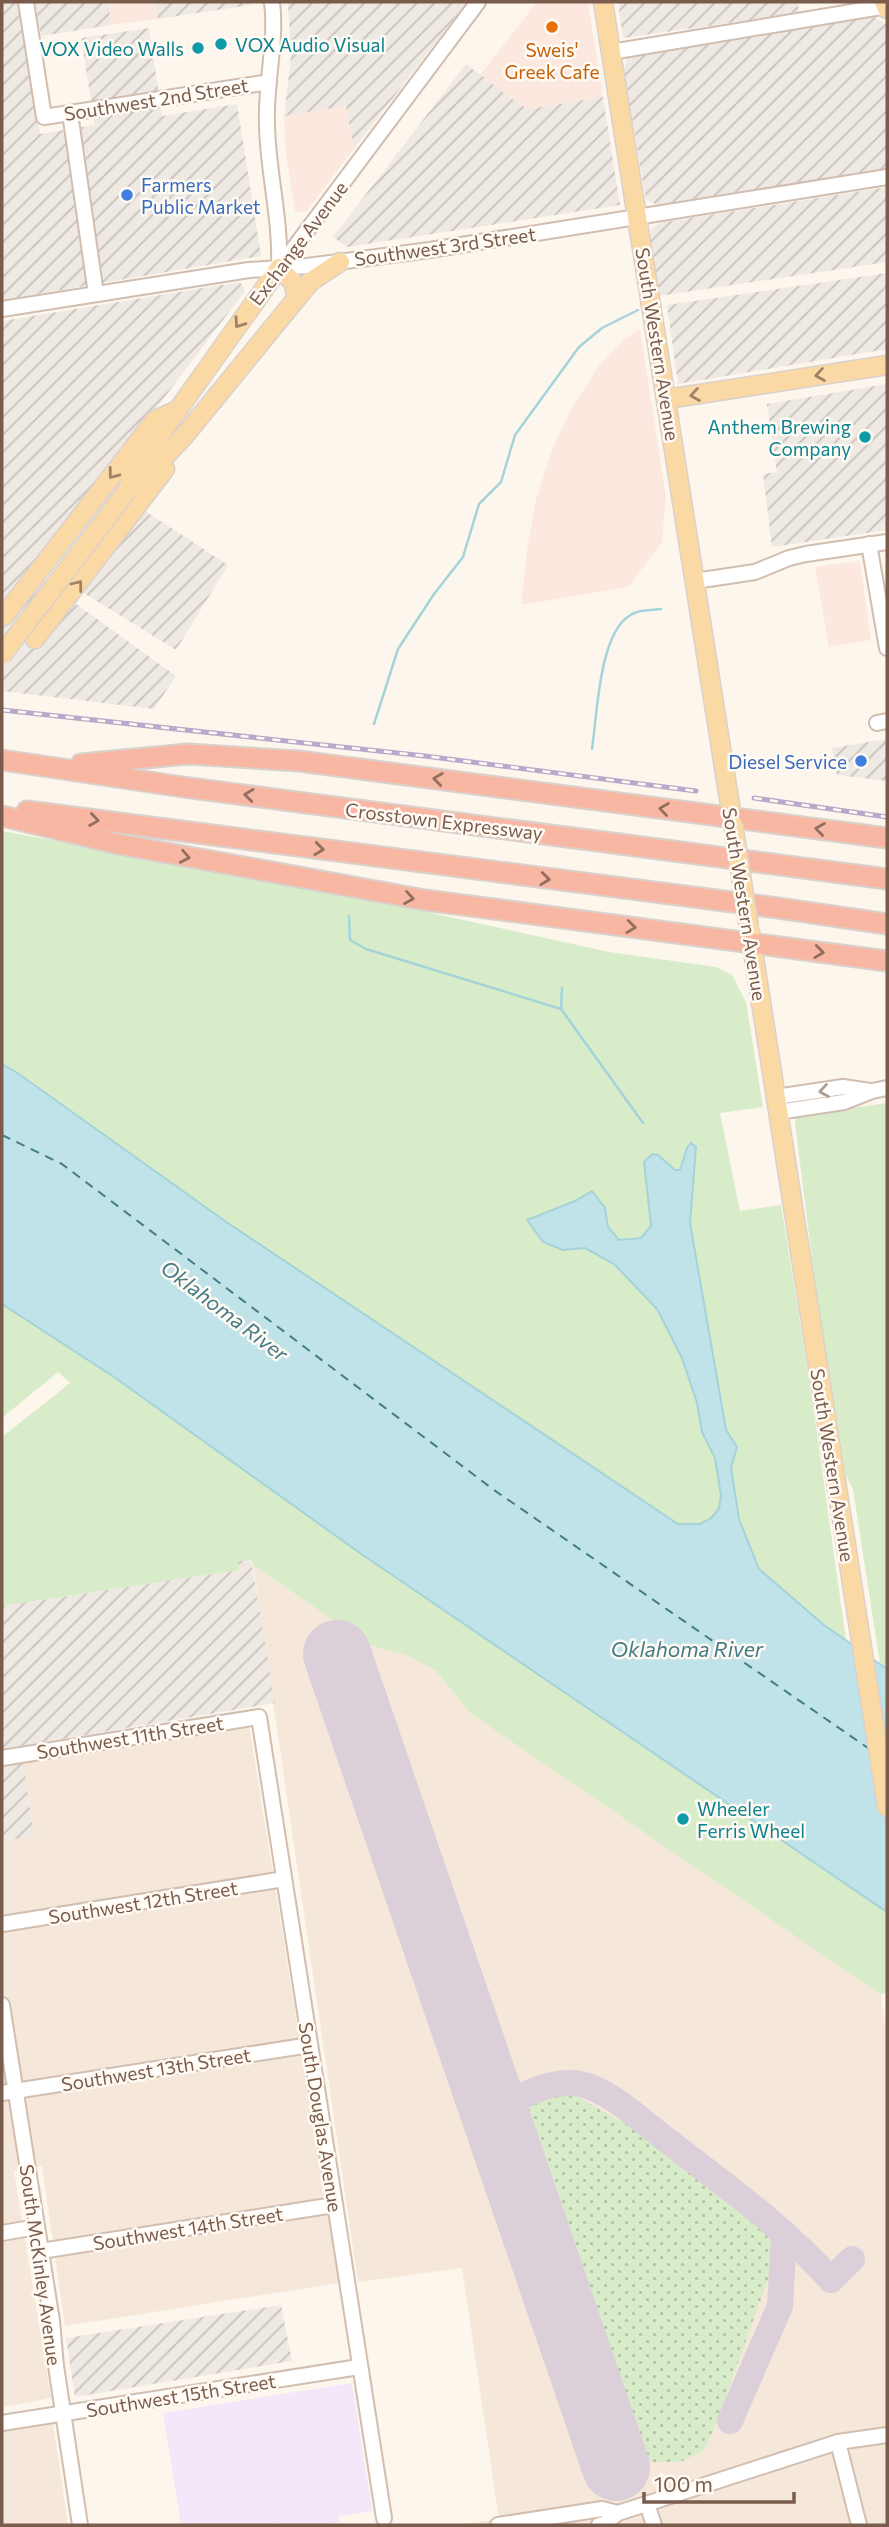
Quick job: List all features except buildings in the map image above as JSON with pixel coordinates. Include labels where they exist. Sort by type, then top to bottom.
[{"type":"highway","points":[[52,767],[188,754],[299,761],[732,821],[887,838]]},
{"type":"highway","name":"Crosstown Expressway","points":[[2,760],[197,789],[887,878]]},
{"type":"highway","points":[[2,808],[887,924]]},
{"type":"highway","points":[[2,816],[118,844],[347,887],[439,902],[750,935],[887,961]]},
{"type":"main road","name":"South Western Avenue","points":[[603,2],[887,1807]]},
{"type":"main road","name":"Exchange Avenue","points":[[127,491],[145,478],[185,435],[310,282],[340,261]]},
{"type":"main road","points":[[279,268],[293,282],[298,298]]},
{"type":"main road","name":"Exchange Avenue","points":[[2,655],[127,491],[135,470],[279,268]]},
{"type":"main road","points":[[667,400],[887,365]]},
{"type":"main road","points":[[4,616],[155,420],[177,411]]},
{"type":"main road","points":[[35,639],[160,479],[185,435]]},
{"type":"street","name":"Southwest 2nd Street","points":[[26,2],[44,117],[269,82]]},
{"type":"street","points":[[272,2],[274,33],[267,137],[280,239],[279,268]]},
{"type":"street","name":"Exchange Avenue","points":[[279,268],[478,2]]},
{"type":"street","points":[[611,52],[886,6]]},
{"type":"street","points":[[69,113],[96,294]]},
{"type":"street","name":"Southwest 3rd Street","points":[[2,309],[249,270],[429,250],[887,177]]},
{"type":"street","points":[[695,581],[755,572],[789,558],[887,542]]},
{"type":"street","points":[[869,544],[887,648]]},
{"type":"street","points":[[4,616],[35,639]]},
{"type":"street","points":[[777,1104],[843,1087],[872,1091],[887,1088]]},
{"type":"street","name":"Southwest 11th Street","points":[[2,1758],[259,1717]]},
{"type":"street","name":"South Douglas Avenue","points":[[259,1717],[384,2518]]},
{"type":"street","name":"Southwest 12th Street","points":[[2,1924],[284,1879]]},
{"type":"street","name":"South McKinley Avenue","points":[[2,2005],[8,2092],[41,2251],[80,2525]]},
{"type":"street","name":"Southwest 13th Street","points":[[8,2092],[310,2045]]},
{"type":"street","name":"Southwest 14th Street","points":[[41,2251],[334,2205]]},
{"type":"street","points":[[2,2233],[37,2227]]},
{"type":"street","name":"Southwest 15th Street","points":[[2,2423],[359,2367]]},
{"type":"street","points":[[599,2525],[620,2519],[647,2504],[838,2442],[887,2435]]},
{"type":"street","points":[[838,2442],[859,2525]]},
{"type":"street","points":[[647,2504],[654,2525]]},
{"type":"street","points":[[498,2525],[561,2520],[602,2508],[620,2519]]},
{"type":"shaded area","name":"Farmers Public Market","points":[[2,2],[19,2],[40,134],[95,125],[81,38],[149,28],[162,116],[237,104],[261,256],[2,300]]},
{"type":"shaded area","points":[[35,2],[108,2],[111,25],[41,36]]},
{"type":"shaded area","points":[[108,2],[155,2],[158,19],[111,25]]},
{"type":"shaded area","points":[[155,2],[251,2],[251,5],[158,19]]},
{"type":"shaded area","points":[[288,2],[467,2],[356,146],[353,144],[346,106],[284,116],[291,57]]},
{"type":"shaded area","points":[[537,2],[588,2],[603,97],[529,109],[480,75]]},
{"type":"shaded area","points":[[618,2],[798,2],[799,13],[623,38]]},
{"type":"shaded area","points":[[875,17],[887,25],[887,168],[658,205],[646,200],[624,70],[627,57]]},
{"type":"shaded area","points":[[466,64],[529,109],[603,97],[620,205],[347,247],[333,237]]},
{"type":"shaded area","points":[[346,106],[353,144],[356,146],[306,212],[295,211],[286,154],[284,116]]},
{"type":"shaded area","points":[[887,187],[887,262],[659,296],[650,237],[652,228],[659,223]]},
{"type":"shaded area","points":[[887,273],[887,349],[678,384],[667,305]]},
{"type":"shaded area","points":[[240,282],[245,291],[32,572],[176,676],[154,709],[2,691],[2,321]]},
{"type":"shaded area","points":[[640,329],[666,497],[662,542],[628,587],[521,605],[536,500],[552,450],[569,413],[598,367],[623,340]]},
{"type":"shaded area","points":[[887,384],[887,530],[772,547],[763,474],[777,472],[767,404]]},
{"type":"shaded area","points":[[145,511],[228,565],[176,650],[82,592]]},
{"type":"shaded area","points":[[860,561],[871,640],[829,647],[815,567]]},
{"type":"shaded area","name":"Diesel Service","points":[[887,739],[887,781],[837,775],[832,748]]},
{"type":"shaded area","points":[[251,1559],[275,1703],[2,1749],[2,1606],[238,1570],[238,1561]]},
{"type":"shaded area","points":[[253,1565],[369,1645],[406,1655],[436,1671],[470,1713],[881,1995],[887,2038],[887,2525],[460,2525],[499,2519],[462,2268],[358,2282]]},
{"type":"shaded area","points":[[249,1725],[339,2283],[65,2326],[42,2166],[14,2171],[51,2398],[2,2407],[2,1841],[34,1836],[23,1762]]},
{"type":"shaded area","points":[[23,1762],[34,1836],[2,1841],[2,1766]]},
{"type":"shaded area","points":[[281,2305],[292,2361],[75,2397],[66,2338]]},
{"type":"shaded area","points":[[352,2383],[372,2511],[339,2516],[339,2522],[319,2525],[181,2525],[163,2413]]},
{"type":"shaded area","points":[[53,2423],[68,2525],[2,2525],[2,2431]]},
{"type":"green space","points":[[2,831],[363,898],[609,952],[716,967],[732,975],[746,1002],[763,1107],[720,1113],[740,1211],[781,1205],[809,1377],[846,1640],[880,1664],[853,1489],[846,1476],[816,1291],[795,1123],[796,1116],[887,1103],[887,1992],[881,1995],[470,1713],[436,1671],[406,1655],[369,1645],[253,1565],[251,1559],[238,1561],[239,1570],[2,1606],[2,1437],[70,1383],[58,1372],[2,1418]]},
{"type":"green space","points":[[562,2095],[578,2097],[650,2138],[774,2237],[779,2249],[714,2429],[703,2451],[680,2462],[652,2462],[629,2451],[521,2108]]},
{"type":"water","name":"Oklahoma River","points":[[2,1064],[225,1221],[678,1524],[700,1524],[710,1519],[719,1509],[721,1495],[715,1458],[702,1432],[697,1403],[682,1358],[657,1309],[614,1264],[585,1248],[563,1250],[543,1242],[527,1220],[575,1201],[592,1191],[605,1208],[608,1227],[619,1240],[641,1238],[651,1226],[644,1162],[652,1154],[658,1155],[675,1170],[680,1170],[687,1148],[691,1143],[696,1147],[690,1223],[726,1430],[737,1447],[731,1468],[739,1519],[759,1569],[824,1625],[887,1669],[887,1912],[357,1551],[114,1377],[2,1304]]},
{"type":"waterway","points":[[374,724],[398,649],[434,594],[463,557],[479,504],[501,482],[515,435],[579,347],[602,328],[638,310]]},
{"type":"waterway","points":[[592,749],[601,677],[611,640],[619,626],[632,614],[661,609]]},
{"type":"waterway","points":[[349,916],[350,940],[366,949],[561,1009]]},
{"type":"waterway","points":[[562,988],[561,1009],[643,1123]]},
{"type":"ferry route","points":[[2,1135],[62,1164],[494,1490],[868,1748]]},
{"type":"taxiway","points":[[494,2109],[547,2086],[569,2083],[591,2087],[624,2106],[751,2205],[793,2241],[831,2280],[852,2259]]},
{"type":"taxiway","points":[[730,2421],[780,2306],[784,2234]]},
{"type":"runway","points":[[337,1654],[616,2467]]},
{"type":"railway","points":[[2,710],[425,756],[696,791]]},
{"type":"railway","points":[[754,798],[887,817]]},
{"type":"place","name":"Sweis' Greek Cafe","points":[[552,27]]},
{"type":"place","name":"VOX Audio Visual","points":[[221,44]]},
{"type":"place","name":"VOX Video Walls","points":[[198,48]]},
{"type":"place","name":"Farmers Public Market","points":[[127,195]]},
{"type":"place","name":"Anthem Brewing Company","points":[[865,437]]},
{"type":"place","name":"Diesel Service","points":[[861,761]]},
{"type":"place","name":"Wheeler Ferris Wheel","points":[[683,1819]]}]
